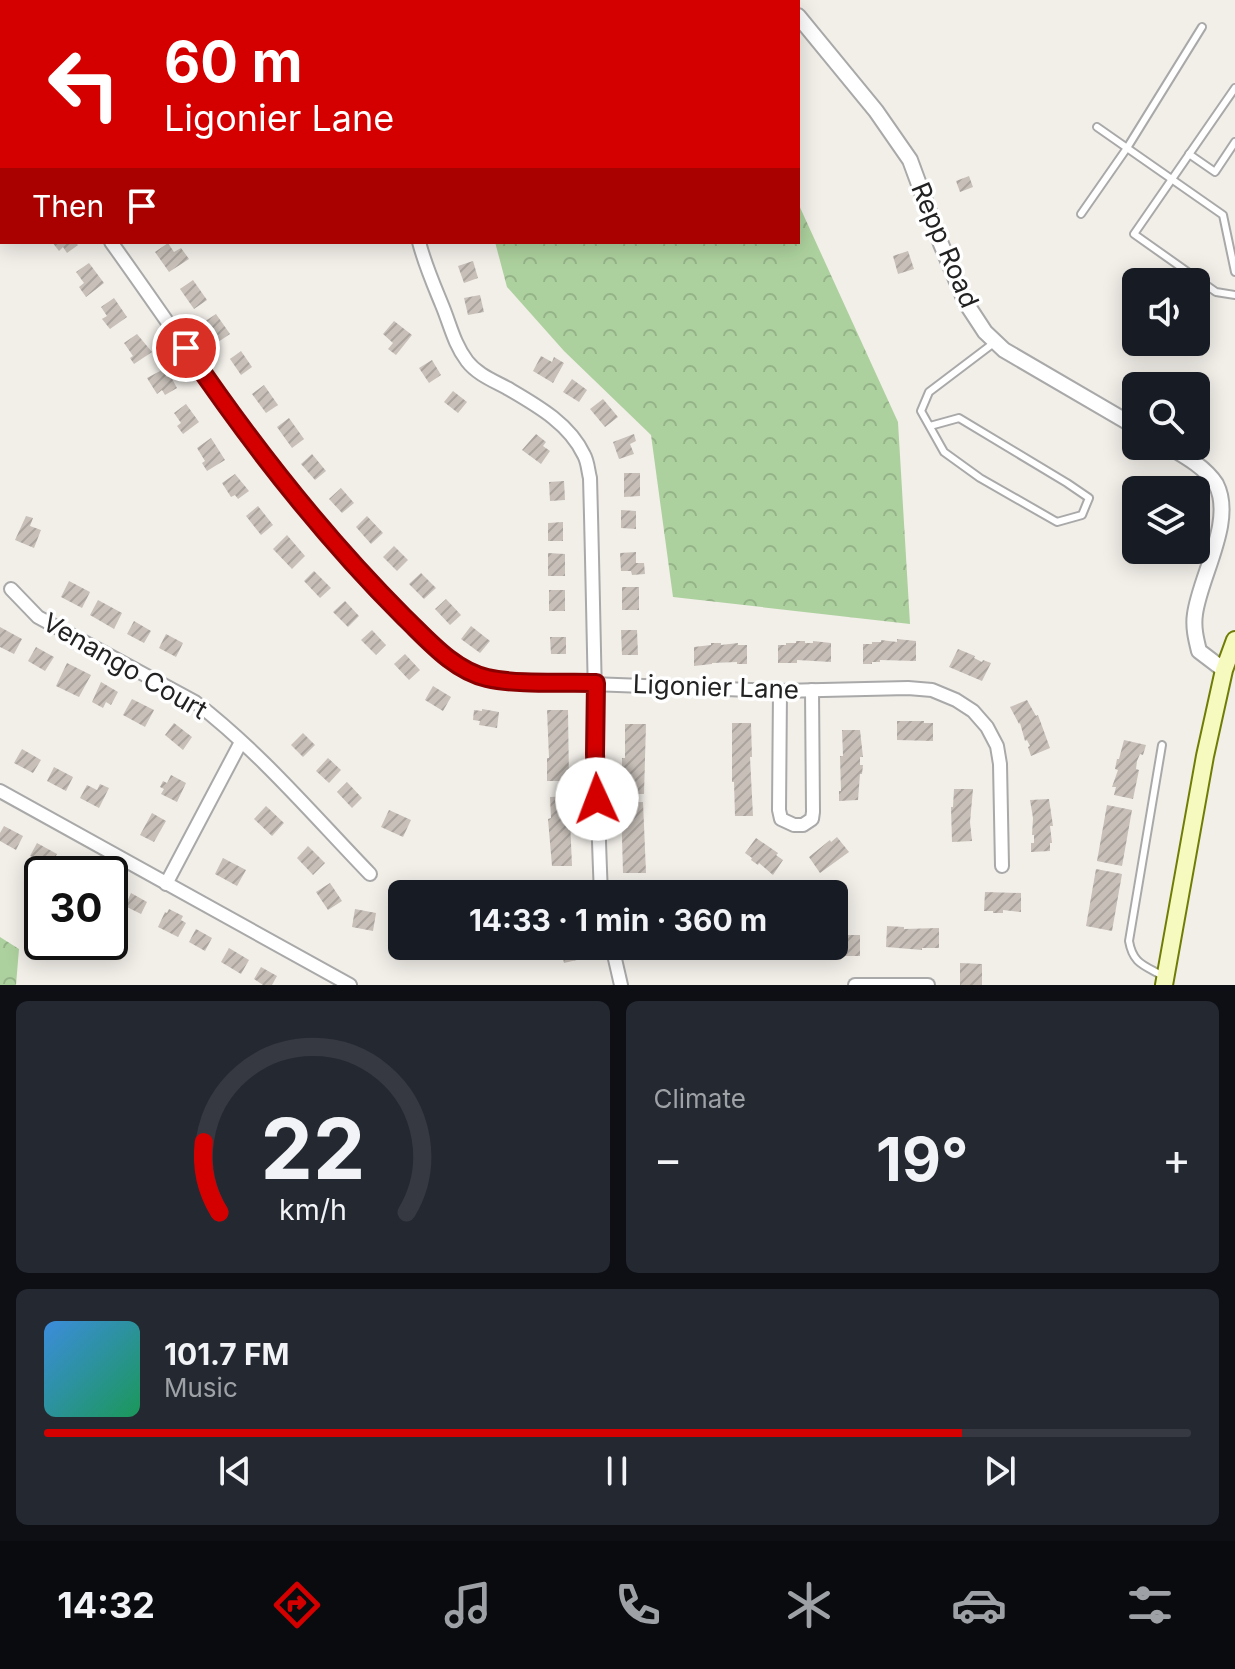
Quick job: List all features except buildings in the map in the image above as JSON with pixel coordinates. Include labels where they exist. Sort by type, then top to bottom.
[{"type":"main road","points":[[1165,981],[1205,756],[1224,670],[1235,640]]},
{"type":"street","name":"Repp Road","points":[[800,18],[876,111],[910,160],[966,303],[985,332],[1004,350],[1122,419]]},
{"type":"street","name":"Ligonier Lane","points":[[112,244],[239,425],[301,503],[366,579],[446,657],[485,678],[511,681],[780,691],[932,690],[973,711],[987,727],[997,746],[1002,866]]},
{"type":"street","points":[[420,244],[456,345],[468,363],[480,374],[554,418],[566,428],[586,457],[590,478],[600,880]]},
{"type":"street","points":[[1192,460],[1216,483],[1223,498],[1222,529],[1195,613],[1195,628],[1199,651],[1224,670]]},
{"type":"street","name":"Venango Court","points":[[11,589],[38,617],[195,702],[218,720],[291,789],[370,874]]},
{"type":"street","points":[[780,691],[779,810],[781,819],[787,823],[803,825],[812,819],[813,812],[812,690]]},
{"type":"street","points":[[166,884],[241,742]]},
{"type":"street","points":[[0,791],[350,985]]},
{"type":"street","points":[[615,960],[621,985]]},
{"type":"street","points":[[855,985],[928,985]]},
{"type":"lane","points":[[1081,214],[1127,148],[1202,27]]},
{"type":"lane","points":[[1235,88],[1134,234],[1216,292],[1235,295]]},
{"type":"lane","points":[[1097,127],[1223,215],[1235,272]]},
{"type":"lane","points":[[1189,154],[1215,172],[1235,142]]},
{"type":"lane","points":[[930,426],[959,418],[1089,498],[1082,515],[1057,522],[980,478],[944,452],[921,411],[929,392],[995,342]]},
{"type":"lane","points":[[1162,745],[1129,941],[1131,954],[1165,981]]},
{"type":"green space","points":[[800,207],[898,422],[910,624],[673,597],[651,435],[564,351],[507,287],[496,244],[800,244]]},
{"type":"green space","points":[[0,937],[19,949],[16,985],[0,985]]},
{"type":"route","points":[[186,348],[239,425],[301,503],[366,579],[446,657],[485,678],[596,683],[597,799]]}]
